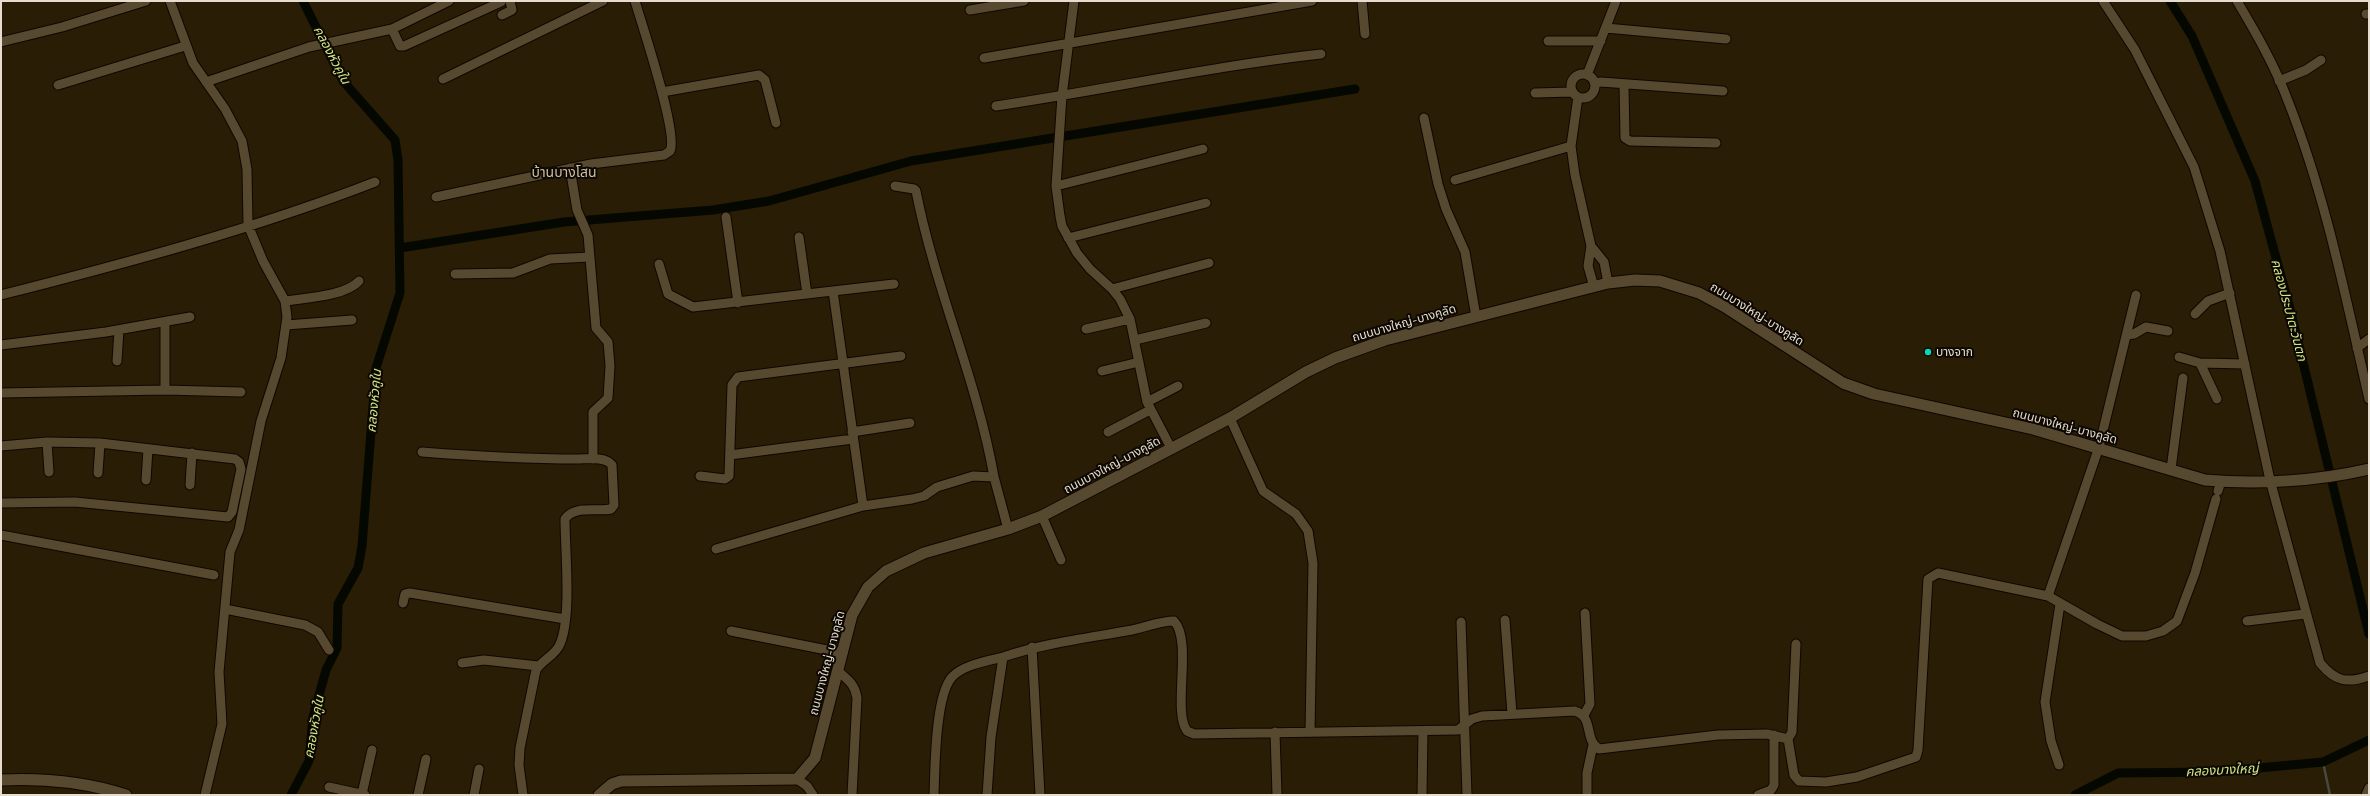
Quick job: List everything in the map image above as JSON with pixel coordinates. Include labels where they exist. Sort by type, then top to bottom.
[{"type":"street","points":[[1,42],[62,27],[146,1]]},
{"type":"street","points":[[170,1],[185,46],[193,63],[238,131],[246,154],[248,225],[263,261],[285,301],[286,325],[281,358],[261,421],[238,530],[230,552],[218,684],[222,724],[205,795]]},
{"type":"street","points":[[206,82],[333,40],[392,29],[449,1]]},
{"type":"street","points":[[443,79],[603,1]]},
{"type":"street","points":[[436,197],[570,168],[667,154],[672,148],[662,92],[635,1]]},
{"type":"street","points":[[970,10],[1024,1]]},
{"type":"street","points":[[1074,1],[1062,96],[1060,146],[1056,186],[1060,216],[1068,238],[1090,269],[1112,289],[1130,318],[1148,406],[1171,448]]},
{"type":"street","points":[[984,58],[1069,45],[1312,1]]},
{"type":"street","points":[[1362,1],[1365,34]]},
{"type":"street","points":[[1586,75],[1616,1]]},
{"type":"street","points":[[2103,1],[2135,50],[2194,166],[2220,252],[2270,480],[2305,614],[2320,663],[2330,676],[2344,680],[2359,680],[2369,676]]},
{"type":"street","points":[[2237,1],[2261,42],[2279,81],[2311,162],[2327,219],[2369,399]]},
{"type":"street","points":[[392,29],[396,42],[400,46],[404,46],[506,2],[512,10],[502,15]]},
{"type":"street","points":[[1606,28],[1726,39]]},
{"type":"street","points":[[1548,40],[1601,40]]},
{"type":"street","points":[[58,86],[185,46]]},
{"type":"street","points":[[996,106],[1062,96],[1256,61],[1321,54]]},
{"type":"street","points":[[2279,81],[2306,70],[2321,60]]},
{"type":"street","points":[[1535,93],[1576,94],[1589,96],[1595,89],[1594,83],[1586,75],[1582,74],[1574,79],[1572,88],[1576,94],[1571,146],[1575,175],[1591,246],[1588,266],[1594,287]]},
{"type":"street","points":[[662,92],[759,75],[766,80],[776,123]]},
{"type":"street","points":[[1594,83],[1723,91]]},
{"type":"street","points":[[1624,84],[1625,138],[1630,141],[1716,143]]},
{"type":"street","points":[[1424,118],[1438,184],[1446,209],[1465,252],[1476,317]]},
{"type":"street","points":[[1455,180],[1571,146]]},
{"type":"street","points":[[1056,186],[1203,149]]},
{"type":"street","points":[[570,168],[577,210],[586,226],[596,328],[608,342],[610,366],[608,398],[593,412],[593,459]]},
{"type":"street","points":[[1,294],[76,275],[248,225],[375,182]]},
{"type":"street","points":[[895,186],[914,189],[916,191],[931,253],[987,438],[994,477],[1008,529]]},
{"type":"street","points":[[1068,238],[1206,203]]},
{"type":"street","points":[[726,217],[738,303]]},
{"type":"street","points":[[799,237],[807,294]]},
{"type":"street","points":[[1591,246],[1604,262],[1608,283]]},
{"type":"street","points":[[455,274],[513,273],[550,259],[590,257]]},
{"type":"street","points":[[1112,289],[1209,263]]},
{"type":"street","points":[[659,264],[668,294],[689,306],[738,303],[894,284]]},
{"type":"street","name":"ถนนบางใหญ่-บางคูลัด","points":[[798,779],[815,758],[852,615],[863,594],[874,580],[886,571],[924,553],[1008,529],[1042,516],[1230,418],[1306,372],[1335,358],[1385,340],[1608,283],[1635,280],[1660,281],[1699,293],[1725,307],[1833,377],[1874,394],[2033,429],[2099,447],[2204,480],[2218,491],[2270,480],[2298,479],[2366,470]]},
{"type":"street","points":[[285,301],[345,290],[356,285],[359,281]]},
{"type":"street","points":[[833,291],[863,506]]},
{"type":"street","points":[[2195,314],[2208,301],[2230,293]]},
{"type":"street","points":[[2048,596],[2099,447],[2136,295]]},
{"type":"street","points":[[1,345],[51,340],[119,330],[190,317]]},
{"type":"street","points":[[1086,329],[1130,318]]},
{"type":"street","points":[[286,325],[352,320]]},
{"type":"street","points":[[165,322],[165,390]]},
{"type":"street","points":[[1135,340],[1206,323]]},
{"type":"street","points":[[2127,335],[2134,334],[2146,327],[2168,331]]},
{"type":"street","points":[[117,361],[119,330]]},
{"type":"street","points":[[2357,348],[2369,339]]},
{"type":"street","points":[[700,476],[728,478],[732,385],[738,377],[901,356]]},
{"type":"street","points":[[2179,357],[2200,364],[2245,364]]},
{"type":"street","points":[[1102,371],[1139,362]]},
{"type":"street","points":[[2200,364],[2217,399]]},
{"type":"street","points":[[2171,469],[2183,378]]},
{"type":"street","points":[[1108,432],[1178,386]]},
{"type":"street","points":[[1,393],[165,390],[241,392]]},
{"type":"street","points":[[1230,418],[1263,491],[1296,514],[1308,531],[1313,563],[1310,732]]},
{"type":"street","points":[[730,455],[853,435],[910,423]]},
{"type":"street","points":[[47,442],[49,472]]},
{"type":"street","points":[[1,446],[47,442],[100,443],[235,459],[239,462],[241,469],[232,512],[228,517],[75,502],[1,503]]},
{"type":"street","points":[[98,473],[100,443]]},
{"type":"street","points":[[146,480],[148,449]]},
{"type":"street","points":[[422,452],[527,459],[593,459],[609,461],[612,464],[614,505],[611,509],[603,511],[575,510],[568,513],[565,519],[565,619],[560,643],[556,650],[538,666],[536,670],[520,748],[519,765],[523,795]]},
{"type":"street","points":[[190,486],[192,453]]},
{"type":"street","points":[[716,549],[863,506],[924,496],[937,487],[969,477],[978,475],[994,477]]},
{"type":"street","points":[[1796,644],[1792,732],[1788,739],[1794,774],[1799,781],[1826,782],[1857,777],[1916,757],[1918,750],[1928,578],[1938,573],[2048,596],[2060,604],[2122,636],[2146,636],[2173,626],[2185,603],[2218,491]]},
{"type":"street","points":[[1042,516],[1061,560]]},
{"type":"street","points":[[1,535],[214,575]]},
{"type":"street","points":[[403,603],[405,594],[410,593],[565,619]]},
{"type":"street","points":[[2059,765],[2051,741],[2045,702],[2060,604]]},
{"type":"street","points":[[225,609],[305,625],[318,632],[329,650]]},
{"type":"street","points":[[1585,613],[1590,704],[1584,714],[1593,745],[1587,773],[1587,795]]},
{"type":"street","points":[[2247,621],[2305,614]]},
{"type":"street","points":[[1505,620],[1512,714]]},
{"type":"street","points":[[934,795],[936,751],[942,704],[946,687],[952,677],[963,669],[1032,647],[1174,621],[1179,629],[1183,671],[1182,721],[1187,731],[1194,734],[1275,732],[1423,732],[1458,730],[1472,719],[1482,716],[1574,710],[1584,714]]},
{"type":"street","points":[[1461,622],[1463,727],[1467,795]]},
{"type":"street","points":[[731,631],[842,653]]},
{"type":"street","points":[[1032,647],[1040,795]]},
{"type":"street","points":[[987,795],[992,737],[1003,657]]},
{"type":"street","points":[[462,664],[484,660],[538,666]]},
{"type":"street","points":[[838,671],[856,688],[857,698],[852,795]]},
{"type":"street","points":[[1275,732],[1277,795]]},
{"type":"street","points":[[1422,795],[1423,732]]},
{"type":"street","points":[[1593,745],[1604,749],[1718,735],[1774,735],[1788,739]]},
{"type":"street","points":[[1758,795],[1771,790],[1774,785],[1774,735]]},
{"type":"street","points":[[329,787],[363,795],[372,750]]},
{"type":"street","points":[[418,795],[426,759]]},
{"type":"street","points":[[474,795],[479,769]]},
{"type":"street","points":[[599,795],[612,784],[621,780],[798,779],[807,786],[813,795]]},
{"type":"street","points":[[1,780],[56,780],[107,789],[126,795]]},
{"type":"street","points":[[2366,795],[2369,788]]},
{"type":"waterway","name":"คลองหัวคูใน","points":[[291,795],[309,761],[313,717],[326,670],[337,648],[338,604],[358,568],[362,546],[376,368],[400,293],[398,160],[395,140],[343,81],[303,1]]},
{"type":"waterway","name":"คลองประปาตะวันตก","points":[[2170,1],[2192,36],[2255,181],[2290,309],[2369,634]]},
{"type":"waterway","points":[[400,248],[564,222],[713,210],[769,201],[911,161],[1355,89]]},
{"type":"waterway","name":"คลองบางใหญ่","points":[[2075,795],[2118,773],[2216,772],[2323,762],[2369,740]]},
{"type":"waterway","points":[[2323,762],[2330,795]]},
{"type":"place","name":"บางจาก","points":[[1928,352]]},
{"type":"district","name":"บ้านบางโสน","points":[[564,172]]}]
